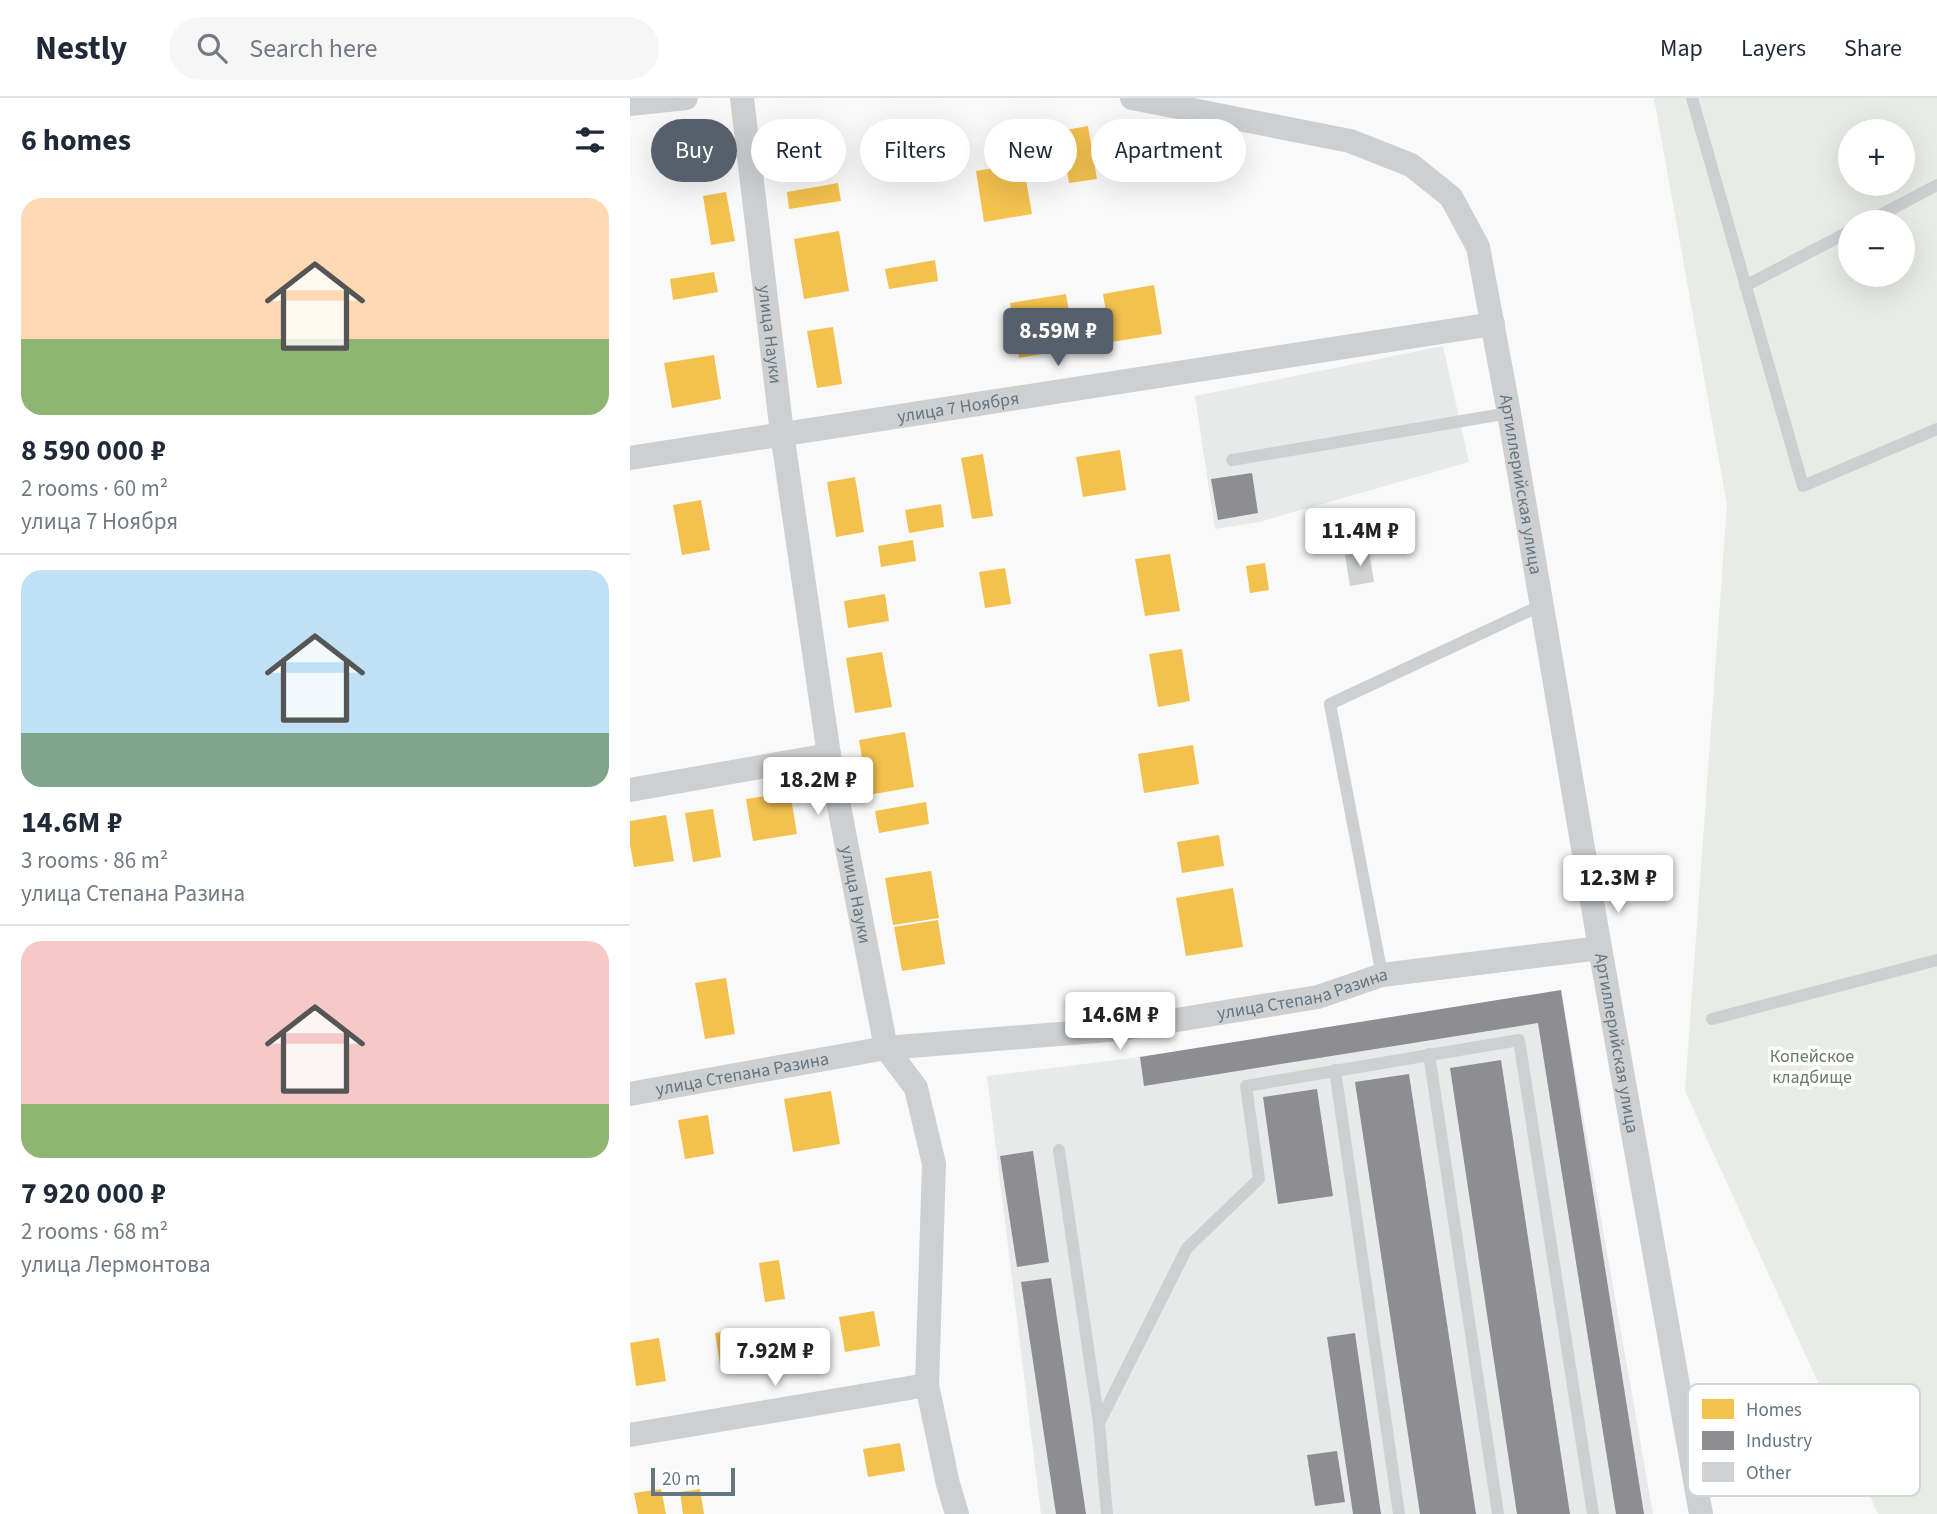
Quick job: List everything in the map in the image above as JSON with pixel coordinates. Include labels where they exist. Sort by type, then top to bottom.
[{"type":"street","points":[[630,104],[686,98]]},
{"type":"street","name":"улица Науки","points":[[742,98],[782,433],[829,755],[886,1048],[916,1088],[934,1164],[927,1385],[957,1514]]},
{"type":"street","name":"Артиллерийская улица","points":[[1132,98],[1350,141],[1411,165],[1451,197],[1478,247],[1688,1441]]},
{"type":"street","name":"улица 7 Ноября","points":[[630,458],[1493,324]]},
{"type":"street","points":[[630,790],[829,755]]},
{"type":"street","name":"улица Степана Разина","points":[[630,1094],[886,1048],[1121,1029],[1318,997],[1382,975],[1600,948]]},
{"type":"street","points":[[630,1435],[927,1385]]},
{"type":"street","name":"Артиллерийская улица","points":[[1698,1496],[1701,1514]]},
{"type":"lane","points":[[1692,98],[1803,486],[1937,429]]},
{"type":"lane","points":[[1890,210],[1937,185]]},
{"type":"lane","points":[[1745,286],[1838,237]]},
{"type":"lane","points":[[1232,460],[1509,414]]},
{"type":"lane","points":[[1382,975],[1330,704],[1542,605]]},
{"type":"lane","points":[[1712,1019],[1937,960]]},
{"type":"lane","points":[[1099,1423],[1186,1248],[1259,1179],[1246,1086],[1520,1040],[1593,1514]]},
{"type":"lane","points":[[1429,1054],[1498,1514]]},
{"type":"lane","points":[[1335,1070],[1399,1514]]},
{"type":"lane","points":[[1059,1150],[1099,1423],[1107,1514]]},
{"type":"shaded area","points":[[1443,346],[1469,462],[1259,522],[1215,529],[1195,396]]},
{"type":"shaded area","points":[[1561,990],[1653,1514],[1041,1514],[987,1076],[1140,1057]]},
{"type":"green space","name":"Копейское кладбище","points":[[1654,98],[1937,98],[1937,1514],[1878,1514],[1870,1496],[1920,1496],[1920,1384],[1819,1384],[1685,1091],[1727,505]]},
{"type":"building: Homes","points":[[1088,126],[1091,180],[1077,182],[1077,128]]},
{"type":"building: Homes","points":[[984,170],[984,182],[1026,182],[1032,214],[984,222],[976,171]]},
{"type":"building: Homes","points":[[838,183],[841,201],[789,209],[787,192]]},
{"type":"building: Homes","points":[[726,192],[735,241],[711,245],[703,196]]},
{"type":"building: Homes","points":[[839,231],[849,291],[804,299],[794,239]]},
{"type":"building: Homes","points":[[935,260],[938,281],[889,289],[885,269]]},
{"type":"building: Homes","points":[[714,272],[718,292],[673,300],[670,279]]},
{"type":"building: Homes","points":[[1154,285],[1162,334],[1111,342],[1103,294]]},
{"type":"building: Homes","points":[[1066,294],[1075,348],[1019,358],[1010,303]]},
{"type":"building: Homes","points":[[833,327],[842,384],[817,388],[807,331]]},
{"type":"building: Homes","points":[[714,355],[721,399],[672,408],[664,363]]},
{"type":"building: Homes","points":[[1120,450],[1126,490],[1083,497],[1076,457]]},
{"type":"building: Homes","points":[[983,454],[993,516],[972,519],[961,458]]},
{"type":"building: Homes","points":[[855,477],[864,532],[836,537],[827,482]]},
{"type":"building: Homes","points":[[701,500],[710,550],[682,555],[673,505]]},
{"type":"building: Homes","points":[[941,504],[944,527],[909,533],[905,510]]},
{"type":"building: Homes","points":[[913,540],[916,561],[881,567],[878,546]]},
{"type":"building: Homes","points":[[1170,554],[1180,611],[1145,616],[1135,559]]},
{"type":"building: Homes","points":[[1265,563],[1269,590],[1250,593],[1246,566]]},
{"type":"building: Homes","points":[[1005,568],[1011,604],[985,608],[979,572]]},
{"type":"building: Homes","points":[[885,594],[889,621],[848,628],[844,601]]},
{"type":"building: Homes","points":[[1182,649],[1190,701],[1158,707],[1149,654]]},
{"type":"building: Homes","points":[[882,652],[892,707],[855,713],[846,658]]},
{"type":"building: Homes","points":[[905,732],[914,787],[868,795],[859,740]]},
{"type":"building: Homes","points":[[1193,745],[1199,784],[1144,793],[1138,754]]},
{"type":"building: Homes","points":[[790,792],[797,834],[753,841],[746,799]]},
{"type":"building: Homes","points":[[926,802],[929,824],[879,833],[875,811]]},
{"type":"building: Homes","points":[[713,809],[721,857],[693,862],[685,813]]},
{"type":"building: Homes","points":[[666,815],[674,861],[634,867],[630,821]]},
{"type":"building: Homes","points":[[1219,835],[1224,866],[1182,873],[1177,842]]},
{"type":"building: Homes","points":[[931,871],[939,918],[893,925],[885,878]]},
{"type":"building: Homes","points":[[1233,888],[1243,947],[1186,956],[1176,898]]},
{"type":"building: Homes","points":[[938,920],[945,964],[902,971],[894,927]]},
{"type":"building: Homes","points":[[726,978],[735,1034],[705,1039],[695,983]]},
{"type":"building: Homes","points":[[831,1091],[840,1144],[793,1152],[784,1099]]},
{"type":"building: Homes","points":[[708,1115],[714,1154],[685,1159],[678,1120]]},
{"type":"building: Homes","points":[[779,1260],[785,1299],[765,1302],[759,1263]]},
{"type":"building: Homes","points":[[874,1311],[880,1346],[845,1352],[839,1317]]},
{"type":"building: Homes","points":[[742,1328],[748,1365],[721,1370],[715,1333]]},
{"type":"building: Homes","points":[[659,1338],[666,1381],[636,1386],[630,1343]]},
{"type":"building: Homes","points":[[900,1443],[905,1471],[868,1477],[863,1449]]},
{"type":"building: Homes","points":[[661,1489],[666,1514],[638,1514],[634,1493]]},
{"type":"building: Homes","points":[[700,1489],[704,1514],[683,1514],[680,1492]]},
{"type":"building: Industry","points":[[1252,473],[1258,513],[1218,520],[1211,479]]},
{"type":"building: Industry","points":[[1561,990],[1644,1514],[1616,1514],[1538,1023],[1144,1086],[1140,1057]]},
{"type":"building: Industry","points":[[1501,1060],[1570,1514],[1517,1514],[1450,1068]]},
{"type":"building: Industry","points":[[1409,1074],[1476,1514],[1420,1514],[1355,1082]]},
{"type":"building: Industry","points":[[1317,1089],[1333,1196],[1278,1204],[1263,1097]]},
{"type":"building: Industry","points":[[1033,1151],[1049,1262],[1017,1267],[1000,1156]]},
{"type":"building: Industry","points":[[1051,1278],[1086,1514],[1056,1514],[1021,1282]]},
{"type":"building: Industry","points":[[1355,1333],[1381,1514],[1353,1514],[1327,1337]]},
{"type":"building: Industry","points":[[1337,1451],[1345,1502],[1315,1506],[1307,1455]]},
{"type":"building: Other","points":[[1369,551],[1374,582],[1350,586],[1345,555]]}]
